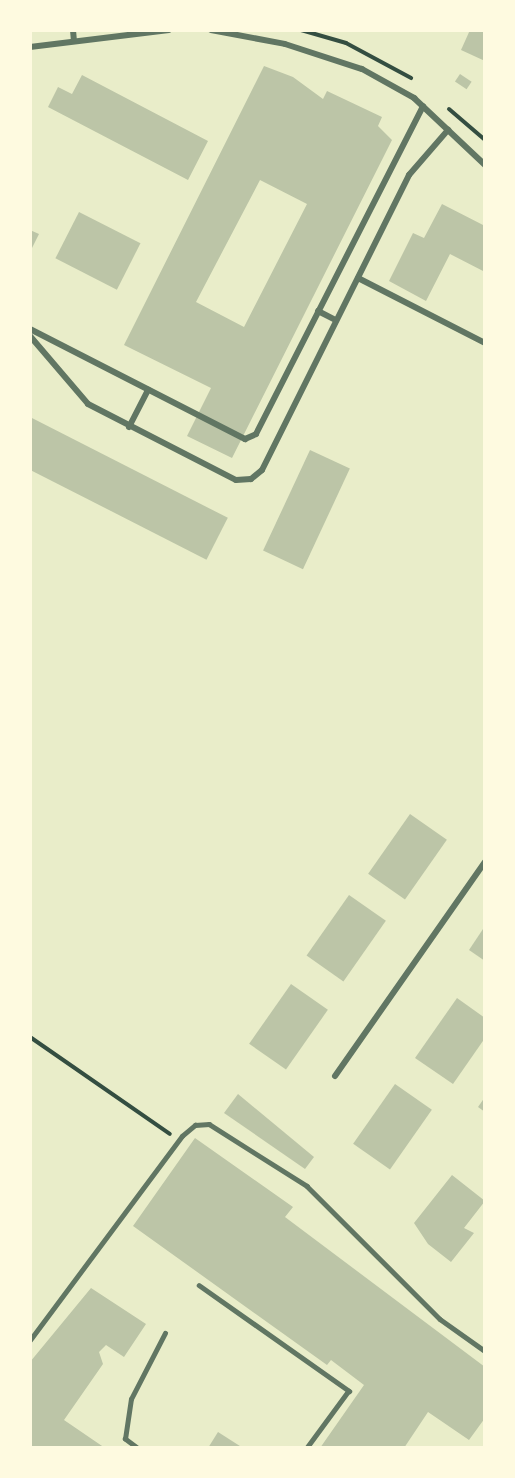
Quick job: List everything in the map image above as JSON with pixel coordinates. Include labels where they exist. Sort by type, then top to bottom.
[{"type":"street","points":[[73,30],[74,41]]},
{"type":"street","points":[[30,47],[169,30]]},
{"type":"street","points":[[211,30],[328,56],[423,106],[485,165]]},
{"type":"street","points":[[30,329],[245,439],[256,434],[423,106]]},
{"type":"street","points":[[30,336],[88,404],[236,480],[251,479],[262,470],[409,175],[448,130]]},
{"type":"street","points":[[358,279],[485,344]]},
{"type":"street","points":[[318,311],[336,320]]},
{"type":"street","points":[[129,427],[148,390]]},
{"type":"street","points":[[335,1076],[485,862]]},
{"type":"lane","points":[[30,1340],[182,1136],[195,1125],[209,1124],[307,1186],[440,1318],[485,1351]]},
{"type":"lane","points":[[199,1285],[349,1391],[308,1448]]},
{"type":"lane","points":[[137,1448],[125,1439],[131,1399],[165,1333]]},
{"type":"path","points":[[30,1037],[159,1124]]},
{"type":"building","points":[[470,30],[485,30],[485,61],[461,50]]},
{"type":"building","points":[[264,66],[293,77],[323,99],[327,91],[382,117],[378,126],[392,140],[232,458],[187,436],[211,388],[124,345]],"holes":[[[260,180],[307,204],[244,327],[196,302]]]},
{"type":"building","points":[[460,74],[472,82],[467,89],[455,81]]},
{"type":"building","points":[[82,75],[208,141],[188,180],[48,107],[58,87],[72,94]]},
{"type":"building","points":[[442,204],[485,226],[485,272],[450,254],[426,301],[389,281],[413,233],[424,238]]},
{"type":"building","points":[[79,212],[140,243],[117,290],[55,258]]},
{"type":"building","points":[[30,230],[39,234],[30,252]]},
{"type":"building","points":[[30,417],[228,518],[206,560],[30,470]]},
{"type":"building","points":[[310,450],[350,469],[303,569],[263,551]]},
{"type":"building","points":[[410,814],[447,840],[405,900],[368,874]]},
{"type":"building","points":[[349,895],[386,921],[343,981],[307,956]]},
{"type":"building","points":[[483,929],[485,931],[485,961],[469,950]]},
{"type":"building","points":[[291,984],[328,1010],[286,1070],[249,1044]]},
{"type":"building","points":[[457,998],[485,1018],[485,1038],[453,1084],[415,1058]]},
{"type":"building","points":[[395,1084],[432,1110],[390,1170],[353,1144]]},
{"type":"building","points":[[238,1094],[314,1157],[305,1169],[224,1113]]},
{"type":"building","points":[[485,1097],[485,1112],[478,1107]]},
{"type":"building","points":[[195,1138],[293,1207],[285,1217],[485,1367],[485,1418],[469,1440],[428,1412],[404,1448],[320,1448],[364,1385],[331,1360],[327,1365],[133,1226]]},
{"type":"building","points":[[452,1175],[485,1201],[464,1228],[474,1233],[451,1262],[428,1244],[414,1223]]},
{"type":"building","points":[[91,1288],[146,1324],[124,1357],[106,1345],[99,1352],[103,1364],[64,1420],[105,1448],[30,1448],[30,1362]]},
{"type":"building","points":[[218,1432],[243,1448],[208,1448]]}]
